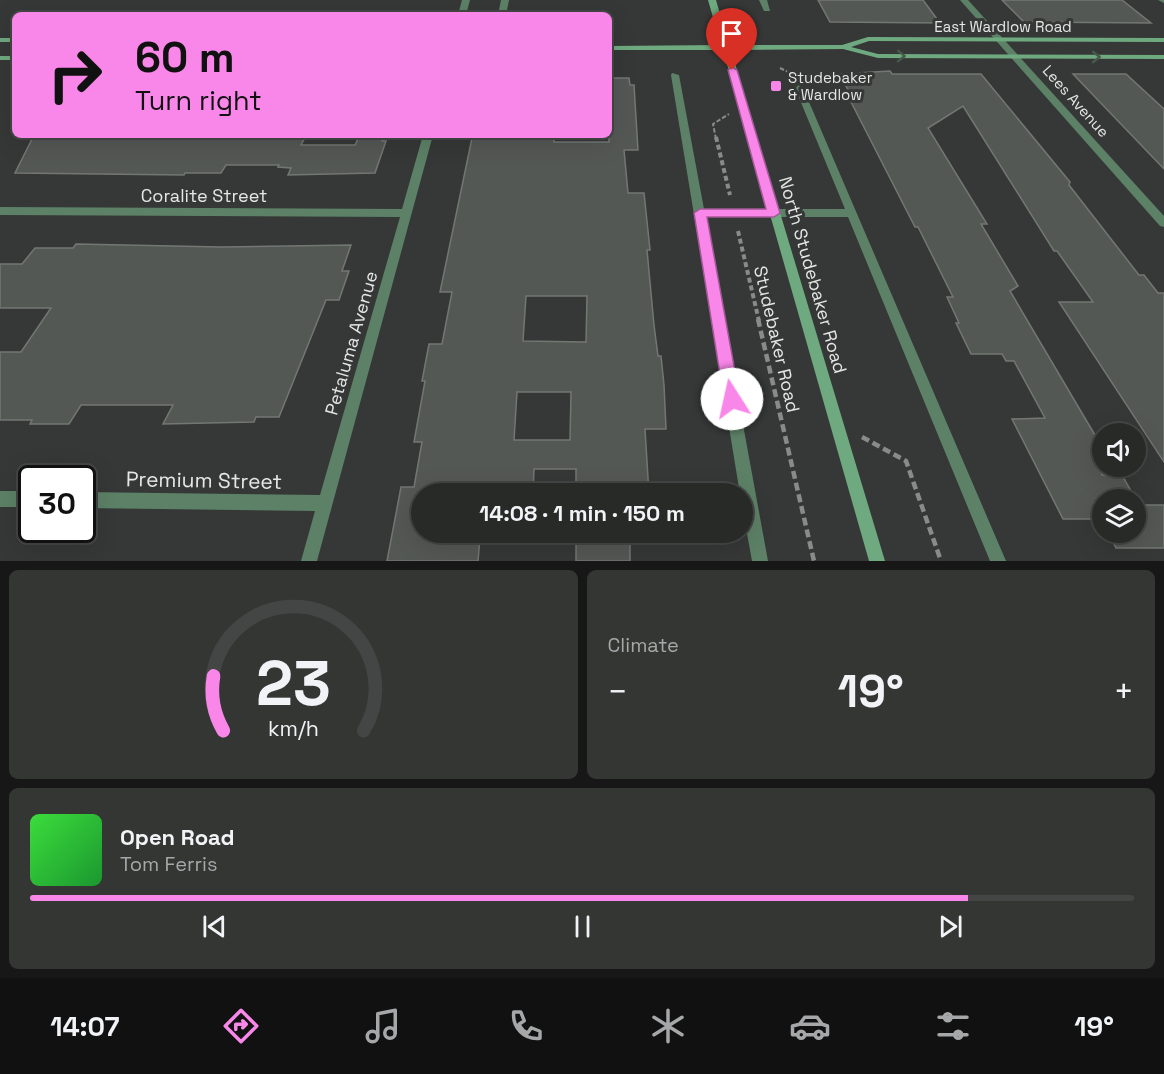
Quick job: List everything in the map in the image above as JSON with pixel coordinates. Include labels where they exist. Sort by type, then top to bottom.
[{"type":"main road","name":"North Studebaker Road","points":[[712,0],[878,561]]},
{"type":"main road","name":"East Wardlow Road","points":[[843,47],[868,39],[1164,40]]},
{"type":"main road","name":"East Wardlow Road","points":[[612,47],[843,47],[878,56],[1164,57]]},
{"type":"street","points":[[763,0],[767,9]]},
{"type":"street","name":"Lees Avenue","points":[[964,0],[1164,223]]},
{"type":"street","points":[[675,75],[760,561]]},
{"type":"street","points":[[799,88],[998,561]]},
{"type":"street","name":"Petaluma Avenue","points":[[309,561],[427,138]]},
{"type":"street","name":"Coralite Street","points":[[0,211],[407,213]]},
{"type":"street","points":[[700,213],[853,213]]},
{"type":"street","points":[[0,499],[18,499]]},
{"type":"street","name":"Premium Street","points":[[96,500],[325,503]]},
{"type":"path","name":"Studebaker Road","points":[[713,124],[814,561]]},
{"type":"path","points":[[835,422],[906,461],[941,561]]},
{"type":"building","points":[[818,0],[923,0],[940,23],[830,22]]},
{"type":"building","points":[[1002,0],[1122,0],[1151,23],[1024,22]]},
{"type":"building","points":[[890,71],[892,74],[981,74],[1070,182],[1069,185],[1139,275],[1144,275],[1158,293],[1164,293],[1164,462],[1146,435],[1146,423],[1138,423],[1059,302],[1093,302],[1057,251],[1054,251],[963,106],[928,128],[987,224],[981,224],[1018,286],[1010,291],[1092,430],[1092,477],[1123,477],[1130,489],[1092,489],[1092,519],[1063,519],[1012,419],[1045,418],[1014,361],[1006,361],[1002,354],[971,354],[947,297],[953,297],[849,98],[852,98],[840,74]]},
{"type":"building","points":[[1073,74],[1126,74],[1164,109],[1164,169]]},
{"type":"building","points":[[612,78],[629,78],[630,85],[634,85],[638,150],[624,150],[628,193],[644,193],[654,325],[658,356],[661,356],[664,385],[666,429],[645,429],[648,483],[576,483],[576,469],[534,469],[533,483],[415,483],[422,442],[414,442],[425,381],[422,381],[429,344],[442,344],[452,292],[440,292],[472,138],[554,138],[554,142],[609,142],[609,138],[612,138]],"holes":[[[526,296],[587,296],[586,342],[523,341]],[[517,392],[571,392],[570,440],[514,440]]]},
{"type":"building","points":[[32,138],[305,138],[301,145],[355,145],[358,138],[383,138],[382,141],[386,141],[375,173],[288,175],[291,168],[278,167],[279,165],[226,165],[221,173],[185,173],[184,175],[15,173]]},
{"type":"building","points":[[76,244],[221,247],[351,245],[342,271],[349,271],[339,300],[326,300],[279,417],[256,417],[254,422],[163,424],[173,405],[81,405],[69,424],[30,424],[32,420],[0,420],[0,352],[21,352],[51,308],[0,308],[0,264],[22,264],[35,248],[73,248]]},
{"type":"building","points":[[401,487],[411,487],[411,543],[480,543],[478,561],[387,561]]},
{"type":"building","points":[[1146,505],[1164,505],[1164,548],[1116,548],[1114,543],[1146,543]]},
{"type":"building","points":[[576,543],[630,543],[630,561],[576,561]]},
{"type":"place","name":"Studebaker & Wardlow","points":[[776,86]]},
{"type":"route","points":[[732,70],[774,213],[700,213],[732,399]]}]
